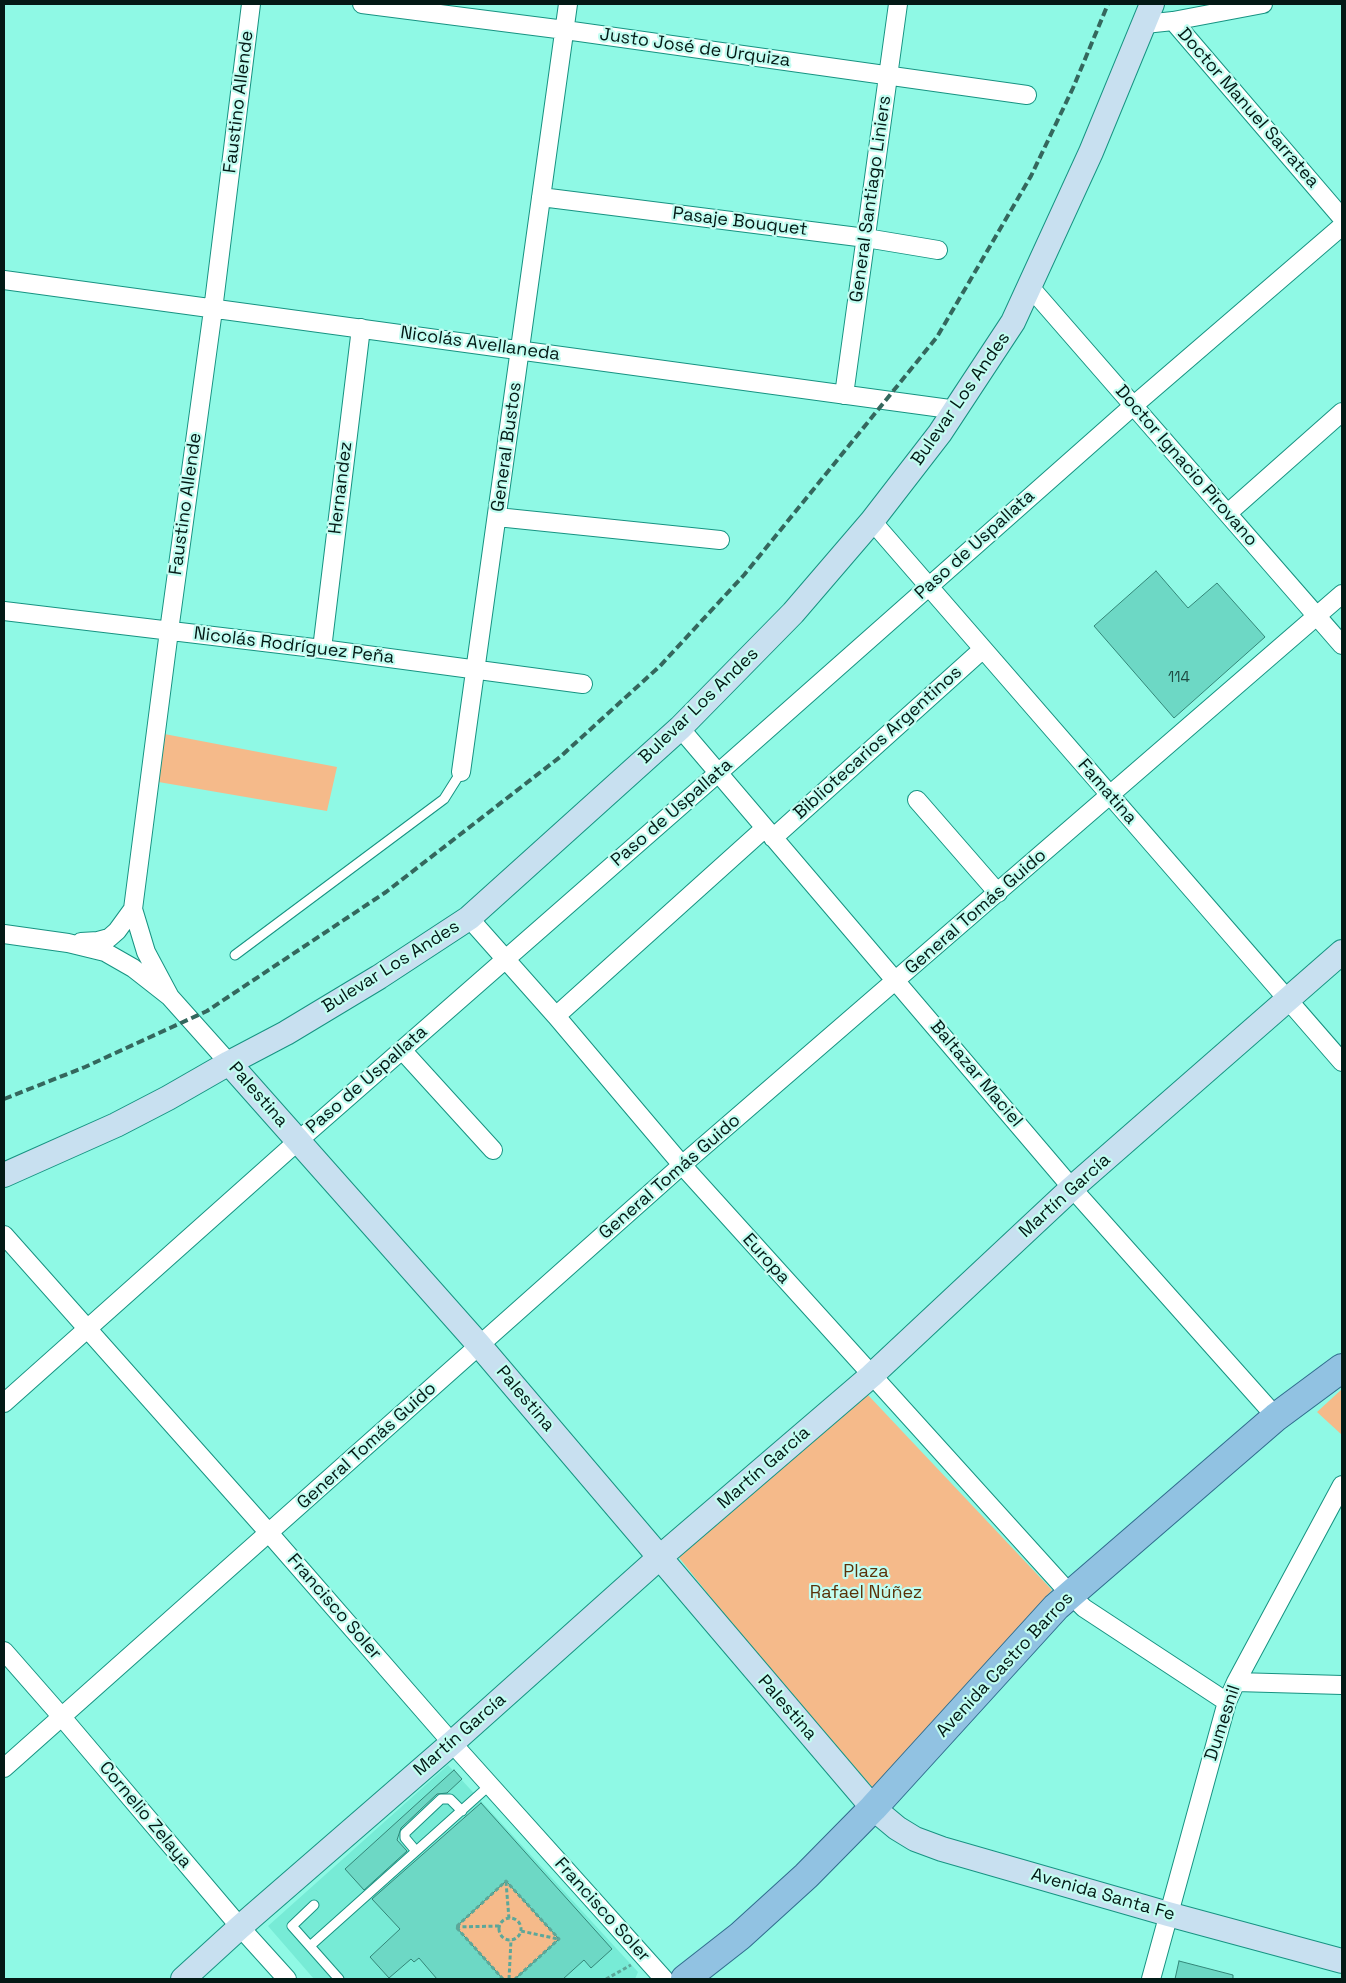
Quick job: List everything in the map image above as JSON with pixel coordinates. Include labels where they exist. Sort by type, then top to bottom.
[{"type":"main road","name":"Bulevar Los Andes","points":[[4,1175],[116,1125],[286,1033],[362,987],[468,918],[680,728],[793,613],[872,521],[957,410],[1013,322],[1030,287],[1091,152],[1148,14]]},
{"type":"main road","name":"Martín García","points":[[183,1979],[659,1558],[871,1376],[1072,1188],[1342,952]]},
{"type":"main road","name":"Palestina","points":[[229,1063],[480,1346],[873,1808]]},
{"type":"main road","name":"Avenida Castro Barros","points":[[684,1979],[711,1960],[747,1930],[806,1876],[873,1808],[1070,1594],[1276,1417],[1342,1368]]},
{"type":"main road","name":"Avenida Santa Fe","points":[[873,1808],[897,1828],[915,1839],[942,1849],[1168,1914],[1342,1961]]},
{"type":"street","name":"Faustino Allende","points":[[170,997],[146,952],[133,909],[213,310],[251,4]]},
{"type":"street","name":"Justo José de Urquiza","points":[[362,4],[564,30],[1027,95]]},
{"type":"street","name":"General Bustos","points":[[462,772],[568,4]]},
{"type":"street","name":"General Santiago Liniers","points":[[844,395],[898,4]]},
{"type":"street","points":[[1148,14],[1173,21],[1263,4]]},
{"type":"street","name":"Doctor Manuel Sarratea","points":[[1173,21],[1342,218]]},
{"type":"street","name":"Pasaje Bouquet","points":[[541,197],[866,238],[938,250]]},
{"type":"street","name":"Paso de Uspallata","points":[[4,1403],[504,959],[717,774],[1133,406],[1342,226]]},
{"type":"street","name":"Nicolás Avellaneda","points":[[4,280],[957,410]]},
{"type":"street","name":"Doctor Ignacio Pirovano","points":[[1030,287],[1342,645]]},
{"type":"street","name":"Hernandez","points":[[322,649],[360,328]]},
{"type":"street","points":[[1228,513],[1342,412]]},
{"type":"street","points":[[497,517],[720,540]]},
{"type":"street","name":"Famatina","points":[[872,521],[1342,1062]]},
{"type":"street","name":"General Tomás Guido","points":[[4,1768],[682,1165],[1342,594]]},
{"type":"street","name":"Nicolás Rodríguez Peña","points":[[4,611],[322,649],[583,684]]},
{"type":"street","name":"Bibliotecarios Argentinos","points":[[556,1016],[983,649]]},
{"type":"street","name":"Baltazar Maciel","points":[[680,728],[717,774],[1072,1188],[1276,1417]]},
{"type":"street","points":[[917,800],[998,893]]},
{"type":"street","points":[[68,943],[98,941],[109,938],[117,931],[133,909]]},
{"type":"street","name":"Europa","points":[[468,918],[556,1016],[682,1165],[1070,1594],[1084,1608],[1227,1702]]},
{"type":"street","points":[[4,934],[68,943],[105,952],[133,968],[170,997]]},
{"type":"street","name":"Palestina","points":[[170,997],[229,1063]]},
{"type":"street","points":[[402,1050],[493,1150]]},
{"type":"street","name":"Francisco Soler","points":[[4,1235],[452,1743],[664,1979]]},
{"type":"street","name":"Dumesnil","points":[[1151,1979],[1227,1702],[1236,1682],[1334,1518],[1342,1485]]},
{"type":"street","name":"Cornelio Zelaya","points":[[4,1651],[240,1927],[287,1979]]},
{"type":"street","points":[[1236,1682],[1342,1685]]},
{"type":"lane","points":[[236,955],[444,799],[462,772]]},
{"type":"lane","points":[[310,1946],[490,1785]]},
{"type":"lane","points":[[416,1851],[404,1838],[405,1833],[442,1799],[450,1799],[462,1811]]},
{"type":"lane","points":[[314,1905],[292,1926],[339,1979]]},
{"type":"path","points":[[506,1881],[509,1919]]},
{"type":"path","points":[[456,1927],[506,1881]]},
{"type":"path","points":[[506,1881],[559,1939]]},
{"type":"path","points":[[509,1919],[517,1921],[521,1931],[518,1937],[511,1940],[502,1936],[500,1926],[504,1920],[509,1919]]},
{"type":"path","points":[[456,1927],[500,1926]]},
{"type":"path","points":[[456,1927],[503,1979]]},
{"type":"path","points":[[521,1931],[559,1939]]},
{"type":"path","points":[[515,1979],[559,1939]]},
{"type":"path","points":[[509,1979],[511,1940]]},
{"type":"path","points":[[606,1979],[627,1968],[642,1955]]},
{"type":"shaded area","points":[[448,1765],[638,1972],[635,1979],[314,1979],[268,1926]]},
{"type":"green space","points":[[154,732],[337,767],[327,811],[147,780]]},
{"type":"green space","points":[[1342,1389],[1342,1435],[1317,1412]]},
{"type":"green space","name":"Plaza Rafael Núñez","points":[[868,1395],[1052,1590],[873,1788],[756,1654],[677,1555]]},
{"type":"green space","points":[[506,1881],[559,1939],[515,1979],[503,1979],[456,1927]]},
{"type":"building","points":[[1156,571],[1188,608],[1217,583],[1265,637],[1174,718],[1094,626]]},
{"type":"building","points":[[454,1770],[462,1779],[447,1793],[437,1794],[401,1828],[397,1840],[407,1851],[364,1890],[345,1869]]},
{"type":"building","points":[[481,1803],[612,1949],[591,1968],[584,1960],[563,1979],[515,1979],[559,1939],[506,1881],[456,1927],[503,1979],[437,1979],[419,1958],[414,1962],[411,1959],[389,1978],[370,1957],[400,1929],[372,1899]]},
{"type":"building","points":[[1179,1961],[1233,1975],[1233,1979],[1175,1979]]},
{"type":"railway","points":[[4,1099],[85,1067],[207,1011],[386,892],[560,757],[660,666],[744,575],[937,337],[1031,176],[1073,88],[1108,4]]}]
